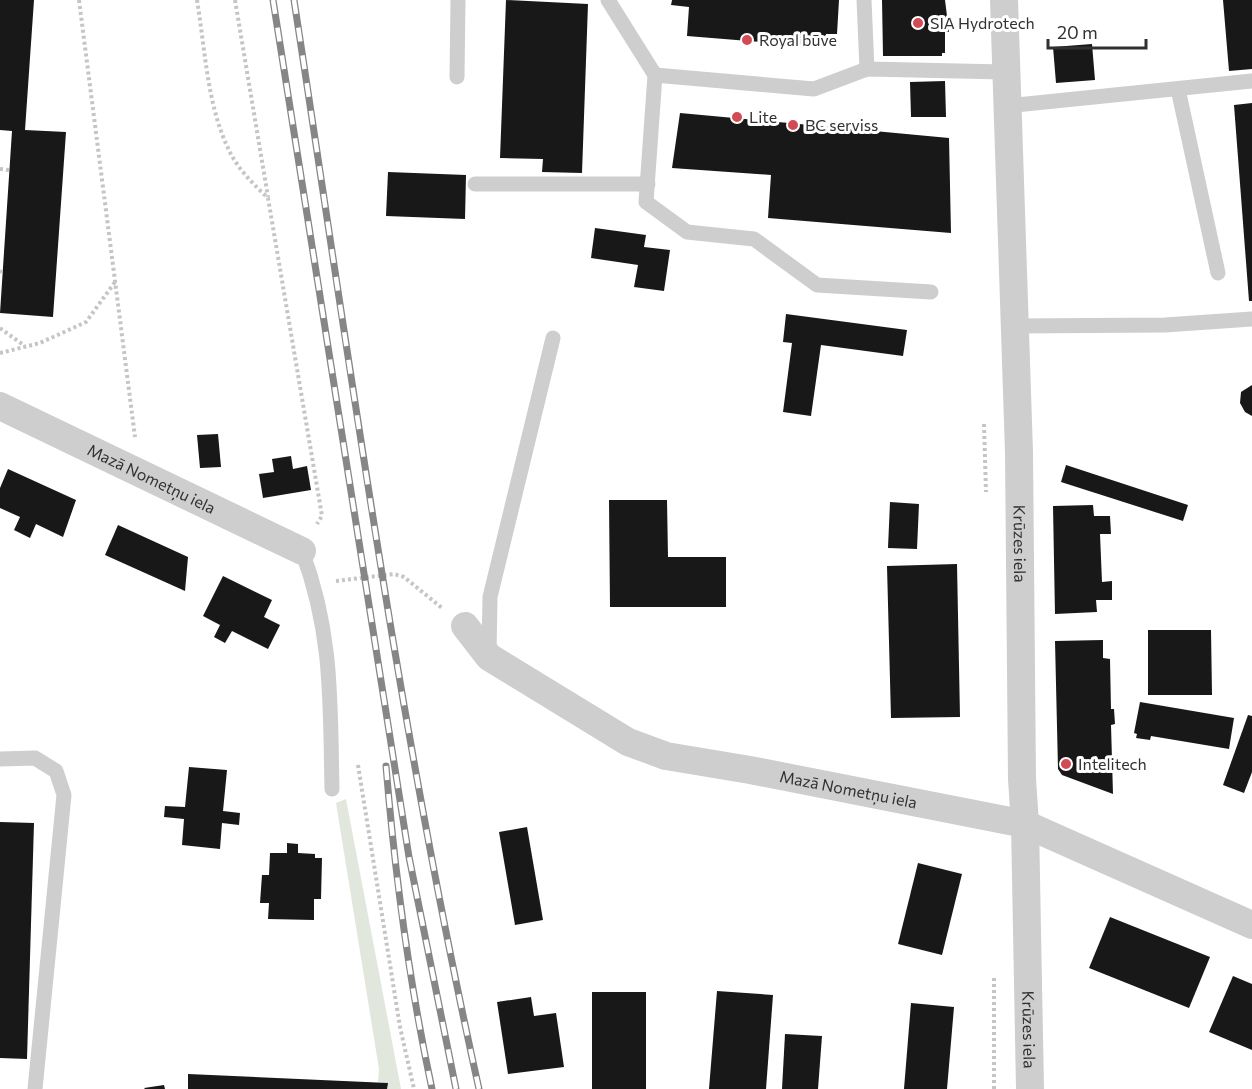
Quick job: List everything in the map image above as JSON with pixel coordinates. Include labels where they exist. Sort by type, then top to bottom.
[{"type":"street","name":"Krūzes iela","points":[[1004,0],[1006,106],[1016,326],[1022,779],[1025,824],[1030,1089]]},
{"type":"street","name":"Mazā Nometņu iela","points":[[0,406],[302,551]]},
{"type":"street","name":"Mazā Nometņu iela","points":[[465,626],[489,657],[628,742],[666,756],[750,770],[1025,824],[1252,925]]},
{"type":"lane","points":[[457,77],[458,0]]},
{"type":"lane","points":[[608,0],[655,75],[646,202],[687,232],[754,239],[817,285],[931,292]]},
{"type":"lane","points":[[864,0],[867,69]]},
{"type":"lane","points":[[655,75],[814,89],[867,69],[1005,72]]},
{"type":"lane","points":[[1006,106],[1252,81]]},
{"type":"lane","points":[[1178,89],[1218,273]]},
{"type":"lane","points":[[475,184],[648,184]]},
{"type":"lane","points":[[1016,326],[1165,325],[1252,319]]},
{"type":"lane","points":[[489,657],[490,597],[553,338]]},
{"type":"lane","points":[[302,551],[314,583],[327,641],[332,789]]},
{"type":"lane","points":[[0,759],[35,758],[56,771],[64,795],[35,1089]]},
{"type":"path","points":[[79,0],[140,473]]},
{"type":"path","points":[[196,0],[214,107],[228,149],[251,181],[268,198]]},
{"type":"path","points":[[235,0],[322,516],[302,551]]},
{"type":"path","points":[[0,169],[9,170]]},
{"type":"path","points":[[0,354],[86,322],[115,281]]},
{"type":"path","points":[[0,328],[26,346]]},
{"type":"path","points":[[331,581],[394,574],[404,578],[465,626]]},
{"type":"path","points":[[357,757],[398,1016],[414,1089]]},
{"type":"shaded area","points":[[346,799],[401,1089],[387,1089],[387,1083],[378,1082],[379,1069],[336,803]]},
{"type":"building","points":[[0,0],[34,0],[25,130],[66,132],[53,317],[0,313],[12,131],[0,130]]},
{"type":"building","points":[[506,0],[588,4],[582,173],[542,172],[543,159],[500,158]]},
{"type":"building","points":[[672,0],[839,0],[837,34],[826,34],[825,47],[687,36],[689,7],[671,5]]},
{"type":"building","name":"SIA Hydrotech","points":[[882,0],[945,0],[949,32],[945,31],[945,53],[942,53],[942,56],[883,56]]},
{"type":"building","points":[[1223,0],[1252,0],[1252,69],[1229,71]]},
{"type":"building","points":[[1092,44],[1095,80],[1056,83],[1053,47]]},
{"type":"building","points":[[945,81],[946,117],[911,117],[910,82]]},
{"type":"building","points":[[1252,103],[1252,301],[1249,301],[1234,105]]},
{"type":"building","points":[[680,113],[949,138],[951,233],[768,218],[771,175],[672,168]]},
{"type":"building","points":[[388,172],[466,175],[465,219],[386,216]]},
{"type":"building","points":[[595,228],[646,235],[644,247],[670,250],[664,291],[634,287],[638,265],[591,258]]},
{"type":"building","points":[[786,314],[907,330],[903,356],[821,345],[811,416],[783,412],[792,343],[783,342]]},
{"type":"building","points":[[1252,385],[1252,416],[1245,412],[1240,403],[1241,392]]},
{"type":"building","points":[[218,434],[221,467],[200,468],[197,435]]},
{"type":"building","points":[[291,456],[293,469],[307,466],[311,490],[263,498],[259,474],[274,472],[272,459]]},
{"type":"building","points":[[1066,465],[1188,505],[1183,521],[1061,482]]},
{"type":"building","points":[[8,469],[76,500],[63,537],[36,524],[30,538],[14,530],[20,517],[0,508],[0,488]]},
{"type":"building","points":[[609,500],[667,500],[668,557],[726,557],[726,607],[610,607]]},
{"type":"building","points":[[890,502],[919,504],[917,549],[888,548]]},
{"type":"building","points":[[1093,505],[1094,516],[1110,516],[1111,534],[1100,534],[1102,582],[1112,581],[1112,600],[1096,600],[1097,612],[1055,614],[1053,506]]},
{"type":"building","points":[[118,525],[188,557],[185,591],[105,555]]},
{"type":"building","points":[[957,564],[960,717],[891,718],[887,566]]},
{"type":"building","points":[[223,576],[272,600],[264,617],[280,625],[268,649],[232,631],[225,643],[214,637],[220,625],[203,616]]},
{"type":"building","points":[[1148,630],[1211,630],[1212,695],[1148,695]]},
{"type":"building","points":[[1103,640],[1103,658],[1110,659],[1111,709],[1114,709],[1115,724],[1111,725],[1113,794],[1062,775],[1058,769],[1055,641]]},
{"type":"building","points":[[1140,702],[1234,718],[1229,749],[1151,736],[1150,740],[1136,738],[1137,734],[1134,733]]},
{"type":"building","points":[[1248,715],[1252,716],[1252,772],[1244,793],[1223,785]]},
{"type":"building","points":[[189,767],[227,770],[223,811],[240,813],[239,825],[222,823],[220,849],[182,845],[184,819],[164,817],[165,806],[185,807]]},
{"type":"building","points":[[0,822],[34,823],[27,1059],[0,1058]]},
{"type":"building","points":[[527,827],[543,920],[515,925],[499,832]]},
{"type":"building","points":[[287,843],[298,844],[298,853],[315,854],[315,858],[322,858],[321,899],[314,899],[314,920],[268,919],[269,903],[260,903],[262,875],[269,875],[270,853],[287,853]]},
{"type":"building","points":[[918,863],[962,874],[942,955],[898,944]]},
{"type":"building","points":[[1110,917],[1210,957],[1189,1008],[1089,968]]},
{"type":"building","points":[[1233,976],[1252,984],[1252,1050],[1209,1032]]},
{"type":"building","points":[[717,991],[773,995],[766,1089],[709,1089]]},
{"type":"building","points":[[592,992],[646,992],[646,1089],[592,1089]]},
{"type":"building","points":[[531,997],[534,1016],[556,1013],[564,1067],[508,1074],[497,1002]]},
{"type":"building","points":[[911,1003],[954,1007],[947,1089],[904,1089]]},
{"type":"building","points":[[785,1034],[822,1036],[818,1089],[782,1089]]},
{"type":"building","points":[[188,1074],[388,1083],[387,1089],[188,1089]]},
{"type":"building","points":[[164,1085],[165,1089],[144,1088]]},
{"type":"railway","points":[[273,0],[409,857],[456,1089]]},
{"type":"railway","points":[[294,0],[400,682],[450,954],[479,1089]]},
{"type":"railway","points":[[386,766],[404,928],[416,1009],[432,1089]]},
{"type":"place","name":"SIA Hydrotech","points":[[918,23]]},
{"type":"place","name":"Royal būve","points":[[747,40]]},
{"type":"place","name":"Lite","points":[[737,117]]},
{"type":"place","name":"BC serviss","points":[[793,125]]},
{"type":"place","name":"Intelitech","points":[[1066,764]]}]
